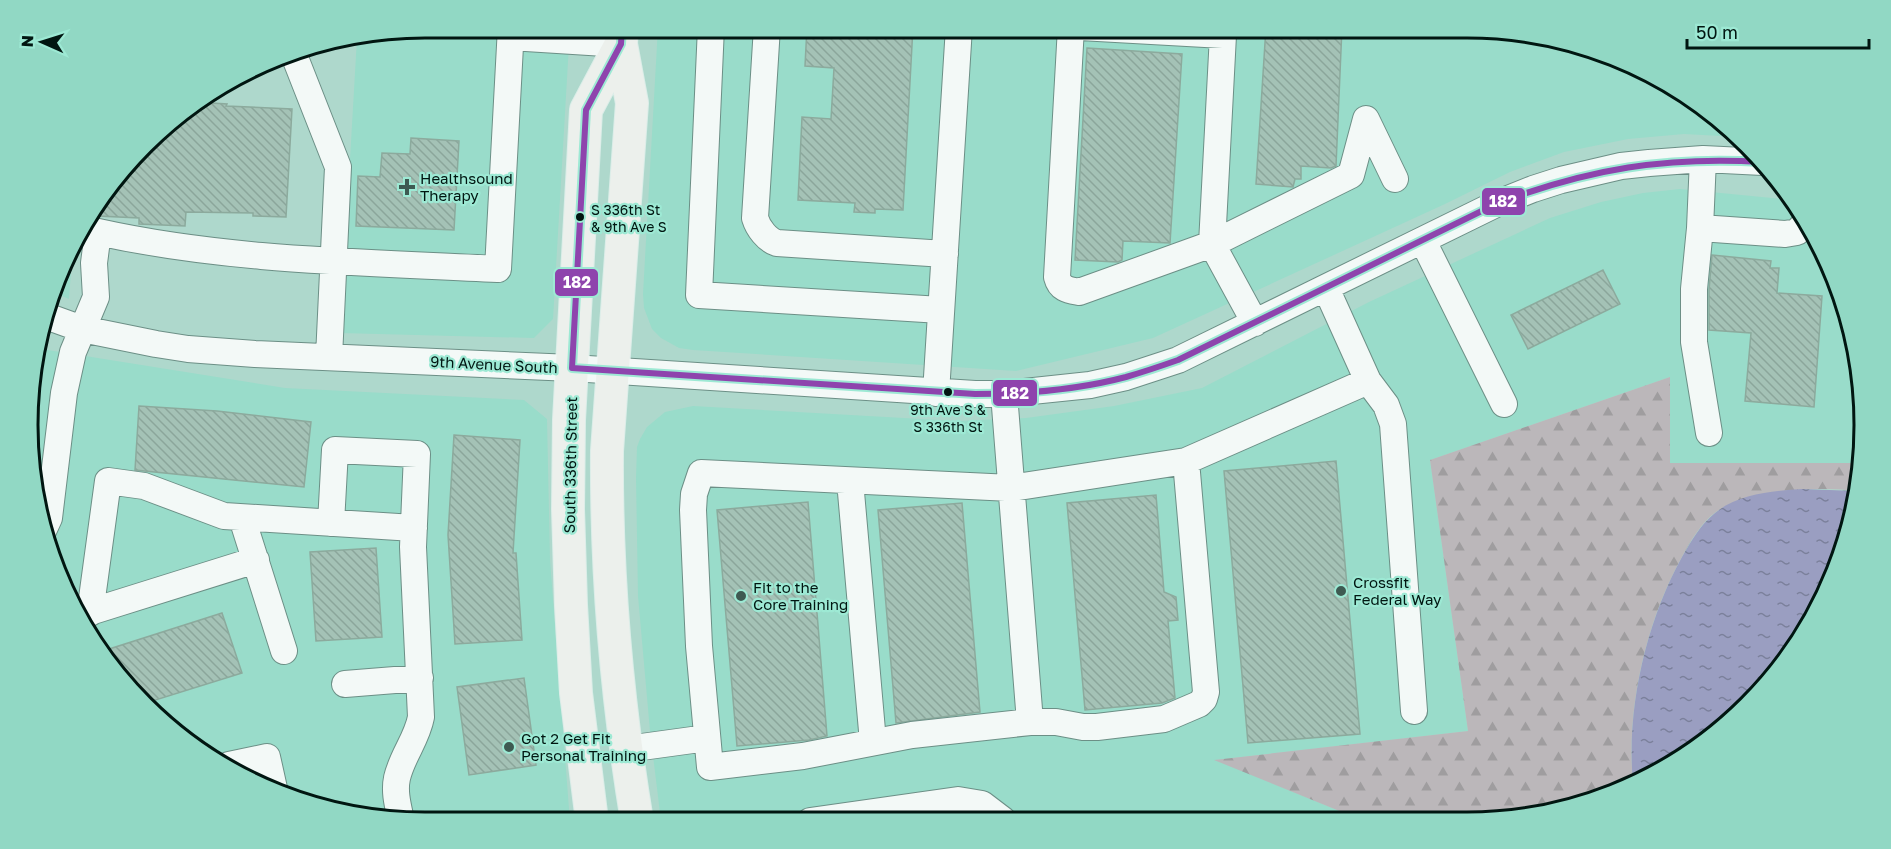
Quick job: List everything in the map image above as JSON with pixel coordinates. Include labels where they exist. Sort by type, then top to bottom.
[{"type":"main road","name":"South 336th Street","points":[[591,812],[576,693],[571,605],[568,509],[569,420],[586,110],[620,38]]},
{"type":"main road","points":[[621,38],[632,103],[607,451],[608,523],[610,580],[636,812]]},
{"type":"street","points":[[49,517],[64,393],[73,352],[96,297],[94,263],[98,232],[213,252],[498,269],[511,38]]},
{"type":"street","points":[[711,38],[699,295],[941,310]]},
{"type":"street","points":[[766,38],[755,218],[770,241],[945,255]]},
{"type":"street","points":[[936,393],[958,38]]},
{"type":"street","points":[[1070,38],[1057,277],[1059,284],[1067,290],[1079,292],[1088,290],[1212,244],[1352,175],[1366,119],[1395,179]]},
{"type":"street","points":[[1223,38],[1212,244],[1255,323]]},
{"type":"street","points":[[290,62],[338,167],[329,357]]},
{"type":"street","name":"9th Avenue South","points":[[53,318],[82,329],[188,349],[572,368],[936,393],[1004,394],[1090,385],[1126,377],[1199,352],[1498,203],[1561,180],[1620,166],[1744,156]]},
{"type":"street","points":[[1703,159],[1694,289],[1694,342],[1708,433]]},
{"type":"street","points":[[1700,228],[1785,234],[1797,232],[1800,228]]},
{"type":"street","points":[[1423,241],[1504,404]]},
{"type":"street","points":[[1326,288],[1368,381],[1386,405],[1393,424],[1414,711]]},
{"type":"street","points":[[1186,461],[1206,692],[1204,699],[1191,708],[1164,719],[1097,727],[1056,722],[1030,722],[873,742],[803,756],[710,767],[699,646],[693,510],[694,494],[701,473],[1011,488],[1186,461],[1368,381]]},
{"type":"street","points":[[1004,394],[1030,722]]},
{"type":"street","points":[[331,522],[335,450],[417,454],[413,547],[420,678],[419,726],[398,775],[396,785],[399,811]]},
{"type":"street","points":[[84,609],[108,481],[144,486],[215,514],[242,518],[414,528]]},
{"type":"street","points":[[850,481],[873,742]]},
{"type":"street","points":[[242,518],[284,651]]},
{"type":"street","points":[[86,613],[256,560]]},
{"type":"street","points":[[345,684],[420,678]]},
{"type":"street","points":[[627,749],[707,738]]},
{"type":"street","points":[[237,763],[267,756],[272,780]]},
{"type":"street","points":[[904,812],[958,800],[982,804],[992,812]]},
{"type":"shaded area","points":[[399,38],[569,38],[553,319],[534,338],[340,333],[357,44]]},
{"type":"shaded area","points":[[657,38],[1492,38],[1542,45],[1615,67],[1660,89],[1702,117],[1724,136],[1684,134],[1628,139],[1564,152],[1510,172],[1153,338],[1016,371],[679,348],[661,338],[652,329],[644,308]]},
{"type":"shaded area","points":[[1680,189],[1781,199],[1814,253],[1840,324],[1853,399],[1851,463],[1669,463],[1670,377],[1430,460],[1468,731],[1216,760],[1342,812],[660,812],[638,596],[636,478],[637,447],[640,439],[647,427],[665,412],[693,406],[957,421],[1026,418],[1114,406],[1202,388],[1369,302],[1550,218],[1601,202],[1643,193]]},
{"type":"shaded area","points":[[71,266],[69,299],[60,295]]},
{"type":"shaded area","points":[[45,350],[285,388],[524,400],[547,419],[550,560],[569,812],[399,811],[349,804],[276,782],[231,760],[189,732],[169,715],[117,660],[77,596],[58,549],[41,475],[38,450],[38,399]]},
{"type":"green space","points":[[1670,377],[1670,463],[1851,463],[1848,490],[1804,489],[1746,498],[1716,512],[1697,532],[1670,581],[1649,636],[1636,695],[1633,774],[1567,798],[1517,808],[1466,812],[1342,812],[1214,760],[1468,731],[1430,460]]},
{"type":"water","points":[[1802,489],[1847,491],[1833,549],[1814,596],[1774,660],[1740,698],[1702,732],[1660,760],[1633,774],[1633,726],[1641,667],[1658,609],[1685,551],[1705,522],[1724,506],[1745,497]]},
{"type":"building","points":[[806,38],[912,38],[903,210],[875,209],[875,213],[854,212],[855,203],[798,200],[802,117],[831,119],[834,68],[805,66]]},
{"type":"building","points":[[1265,38],[1342,38],[1336,166],[1331,168],[1301,166],[1301,179],[1295,179],[1293,187],[1256,184]]},
{"type":"building","points":[[1087,48],[1182,54],[1170,243],[1123,241],[1122,260],[1118,262],[1075,260]]},
{"type":"building","points":[[209,103],[227,104],[226,106],[292,109],[286,217],[253,216],[253,213],[186,212],[185,226],[139,224],[139,218],[99,216],[134,169],[189,117]]},
{"type":"building","name":"Healthsound Therapy","points":[[411,138],[459,141],[454,230],[356,226],[358,176],[380,177],[382,153],[410,154]]},
{"type":"building","points":[[1712,255],[1771,261],[1770,268],[1779,268],[1777,293],[1822,296],[1814,407],[1745,401],[1751,333],[1709,330]]},
{"type":"building","points":[[1603,270],[1620,304],[1528,349],[1511,315]]},
{"type":"building","points":[[139,406],[217,411],[311,422],[304,487],[135,470]]},
{"type":"building","points":[[454,435],[520,440],[513,553],[516,553],[522,640],[455,644],[448,535]]},
{"type":"building","points":[[1336,461],[1360,734],[1248,743],[1224,471]]},
{"type":"building","points":[[1156,495],[1164,592],[1176,597],[1178,620],[1168,621],[1175,698],[1162,703],[1085,710],[1067,503]]},
{"type":"building","points":[[808,502],[827,736],[809,740],[737,746],[717,510]]},
{"type":"building","points":[[962,503],[980,712],[896,723],[878,510]]},
{"type":"building","points":[[376,548],[382,637],[316,641],[310,552]]},
{"type":"building","points":[[222,613],[242,673],[154,701],[109,649]]},
{"type":"building","points":[[524,678],[536,765],[469,775],[457,687]]},
{"type":"transit line","name":"182","points":[[621,38],[621,44],[586,110],[572,368],[975,394],[1032,392],[1089,385],[1126,377],[1178,360],[1498,203],[1532,191],[1596,174],[1661,163],[1750,162]]},
{"type":"place","name":"Healthsound Therapy","points":[[407,187]]},
{"type":"place","name":"S 336th St & 9th Ave S","points":[[580,217]]},
{"type":"place","name":"9th Ave S & S 336th St","points":[[948,392]]},
{"type":"place","name":"Crossfit Federal Way","points":[[1341,591]]},
{"type":"place","name":"Fit to the Core Training","points":[[741,596]]},
{"type":"place","name":"Got 2 Get Fit Personal Training","points":[[509,747]]}]
